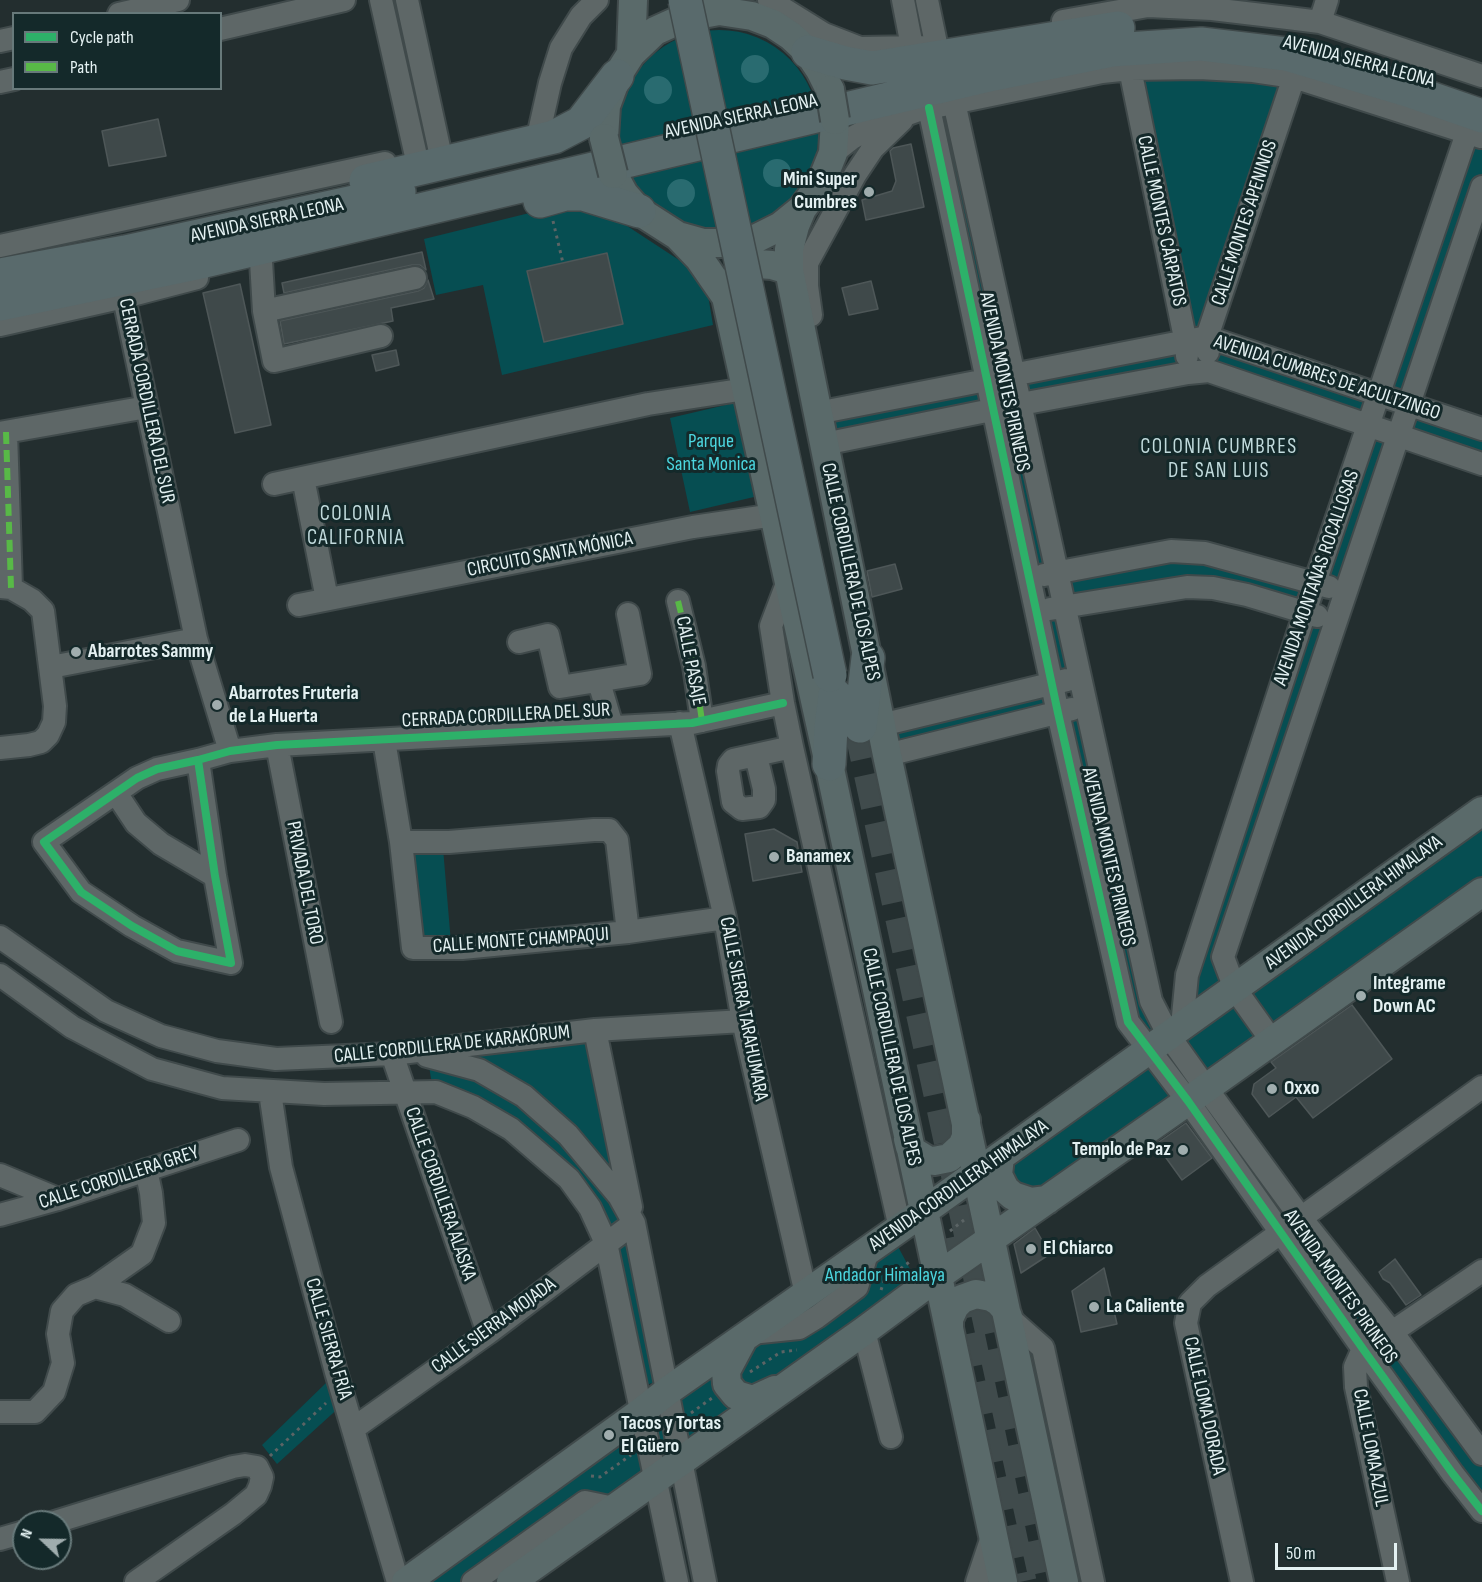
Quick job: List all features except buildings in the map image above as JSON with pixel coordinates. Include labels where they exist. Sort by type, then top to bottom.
[{"type":"highway","name":"CALLE CORDILLERA DE LOS ALPES","points":[[685,0],[845,674],[861,728]]},
{"type":"highway","name":"CALLE CORDILLERA DE LOS ALPES","points":[[705,0],[845,674]]},
{"type":"highway","points":[[808,52],[872,68],[926,53],[974,52],[1107,28],[1198,22],[1292,31],[1412,74]]},
{"type":"highway","points":[[974,52],[1011,31],[1070,35]]},
{"type":"highway","name":"AVENIDA SIERRA LEONA","points":[[0,274],[123,276],[980,65],[1108,40],[1196,33],[1291,40],[1412,74],[1482,98]]},
{"type":"highway","name":"AVENIDA SIERRA LEONA","points":[[10,297],[267,253],[325,232],[989,75],[1112,50],[1201,44],[1286,54],[1407,90],[1477,129]]},
{"type":"highway","points":[[1116,71],[1155,47]]},
{"type":"highway","points":[[123,276],[171,226],[554,136],[581,123],[624,65]]},
{"type":"highway","points":[[325,232],[364,241],[565,194],[583,194],[639,211]]},
{"type":"highway","points":[[829,764],[845,674]]},
{"type":"main road","points":[[624,65],[655,31],[686,16],[755,5],[773,24],[791,36],[808,52],[830,90],[835,120],[832,153],[821,183],[802,209],[781,226],[757,238],[739,242],[703,243],[678,236],[655,224],[639,211],[624,194],[614,174],[604,138],[606,106],[624,65],[633,0]]},
{"type":"main road","name":"CALLE CORDILLERA DE LOS ALPES","points":[[802,209],[789,249],[789,270],[824,444],[845,674]]},
{"type":"main road","name":"CALLE CORDILLERA DE LOS ALPES","points":[[678,236],[699,258],[726,297],[829,764],[1004,1582]]},
{"type":"main road","points":[[726,297],[738,274],[750,266],[772,265],[789,270]]},
{"type":"main road","name":"CALLE CORDILLERA DE LOS ALPES","points":[[861,728],[887,755],[966,1119],[988,1165],[991,1239],[1064,1582]]},
{"type":"main road","name":"AVENIDA CORDILLERA HIMALAYA","points":[[406,1582],[641,1413],[669,1390],[868,1250],[898,1218],[924,1211],[1481,811]]},
{"type":"main road","points":[[511,1582],[938,1276],[1482,892]]},
{"type":"main road","points":[[908,1139],[910,1147],[920,1156],[934,1161],[948,1158],[962,1146],[966,1137],[966,1119]]},
{"type":"main road","points":[[988,1165],[998,1175],[1005,1189],[1013,1196],[1031,1202],[1047,1200]]},
{"type":"main road","points":[[949,1326],[949,1319],[955,1306],[962,1299],[976,1294],[991,1297],[999,1302],[1008,1317]]},
{"type":"main road","points":[[747,1336],[726,1371],[727,1384],[736,1395],[753,1400],[794,1381]]},
{"type":"street","points":[[127,12],[178,0]]},
{"type":"street","points":[[222,29],[344,0]]},
{"type":"street","points":[[381,0],[416,156]]},
{"type":"street","points":[[407,0],[440,152]]},
{"type":"street","points":[[537,141],[550,83],[561,48],[580,16],[597,0]]},
{"type":"street","points":[[903,0],[926,53]]},
{"type":"street","points":[[926,53],[927,0]]},
{"type":"street","points":[[1320,22],[1328,0]]},
{"type":"street","name":"AVENIDA SIERRA LEONA","points":[[755,5],[860,48],[926,53],[1114,5],[1147,3],[1212,9],[1291,9],[1320,22],[1482,76]]},
{"type":"street","name":"AVENIDA SIERRA LEONA","points":[[832,153],[872,127],[924,109],[1116,71],[1199,68],[1252,71],[1294,77],[1477,129]]},
{"type":"street","name":"CALLE MONTES CÁRPATOS","points":[[1116,71],[1196,340]]},
{"type":"street","name":"CALLE MONTES APENINOS","points":[[1198,372],[1196,340],[1294,77]]},
{"type":"street","name":"AVENIDA MONTES PIRINEOS","points":[[954,102],[1152,1001],[1167,1037],[1197,1094],[1282,1232],[1363,1349],[1482,1511]]},
{"type":"street","name":"AVENIDA MONTES PIRINEOS","points":[[924,109],[987,379],[1058,713],[1128,1022],[1167,1037]]},
{"type":"street","name":"CALLE CORDILLERA DE LOS ALPES","points":[[815,402],[815,340],[807,286],[807,263],[873,148],[900,121],[924,109]]},
{"type":"street","name":"AVENIDA MONTAÑAS ROCALLOSAS","points":[[1167,1037],[1305,612],[1379,395],[1477,129]]},
{"type":"street","name":"AVENIDA SIERRA LEONA","points":[[0,246],[416,156],[440,152],[484,154]]},
{"type":"street","name":"AVENIDA MONTAÑAS ROCALLOSAS","points":[[1272,1041],[1235,989],[1223,957],[1344,591],[1482,187]]},
{"type":"street","points":[[267,253],[264,311],[274,361],[381,336]]},
{"type":"street","name":"AVENIDA SIERRA LEONA","points":[[0,325],[123,276]]},
{"type":"street","name":"CERRADA CORDILLERA DEL SUR","points":[[123,276],[147,407],[196,639],[230,751],[277,745],[691,722],[783,703]]},
{"type":"street","points":[[264,311],[415,278]]},
{"type":"street","name":"AVENIDA CUMBRES DE ACULTZINGO","points":[[815,402],[987,379],[1196,340],[1379,395],[1482,429]]},
{"type":"street","name":"AVENIDA CUMBRES DE ACULTZINGO","points":[[824,444],[1021,404],[1198,372],[1369,425],[1482,464]]},
{"type":"street","points":[[274,484],[648,404],[746,389]]},
{"type":"street","points":[[0,748],[41,742],[48,735],[54,723],[55,706],[43,612],[32,600],[5,588],[3,433],[147,407]]},
{"type":"street","points":[[303,478],[327,599]]},
{"type":"street","name":"CIRCUITO SANTA MÓNICA","points":[[299,605],[693,527],[774,515]]},
{"type":"street","points":[[1029,578],[1171,551],[1205,553],[1344,591]]},
{"type":"street","name":"CALLE CORDILLERA DE LOS ALPES","points":[[788,581],[771,626],[783,703],[898,1218]]},
{"type":"street","points":[[1037,611],[1187,588],[1214,588],[1247,595],[1335,622]]},
{"type":"street","name":"CALLE PASAJE","points":[[678,601],[694,666],[691,722]]},
{"type":"street","points":[[519,642],[548,635],[560,687],[640,674],[628,615]]},
{"type":"street","points":[[51,667],[196,639]]},
{"type":"street","points":[[861,728],[1081,677]]},
{"type":"street","points":[[599,682],[612,726]]},
{"type":"street","points":[[887,755],[1087,706]]},
{"type":"street","name":"CALLE SIERRA TARAHUMARA","points":[[691,722],[743,1021],[806,1294]]},
{"type":"street","name":"CALLE MONTE CHAMPAQUI","points":[[384,740],[401,842],[413,948],[462,948],[628,932],[725,918]]},
{"type":"street","name":"PRIVADA DEL TORO","points":[[277,745],[331,1022]]},
{"type":"street","points":[[756,756],[792,747]]},
{"type":"street","points":[[198,760],[215,876],[231,963],[177,951],[132,926],[81,892],[44,843],[137,778],[157,769],[230,751]]},
{"type":"street","points":[[116,793],[136,824],[161,844],[215,876]]},
{"type":"street","name":"CALLE MONTE CHAMPAQUI","points":[[401,842],[449,842],[609,830],[617,840],[628,932]]},
{"type":"street","name":"CALLE CORDILLERA DE KARAKÓRUM","points":[[0,938],[106,1011],[160,1036],[217,1051],[276,1059],[392,1054],[595,1030],[669,1390],[705,1582]]},
{"type":"street","name":"CALLE CORDILLERA DE KARAKÓRUM","points":[[0,975],[72,1027],[152,1070],[222,1088],[270,1092],[324,1094],[436,1092],[473,1107],[511,1129],[568,1179],[590,1208],[606,1243],[677,1582]]},
{"type":"street","points":[[595,1030],[743,1021]]},
{"type":"street","points":[[392,1054],[429,1056],[479,1070],[524,1096],[568,1135],[619,1196],[634,1223]]},
{"type":"street","name":"CALLE CORDILLERA ALASKA","points":[[392,1054],[488,1333]]},
{"type":"street","name":"CALLE LOMA DORADA","points":[[1242,1582],[1186,1323],[1190,1303],[1207,1286],[1482,1087]]},
{"type":"street","name":"CALLE SIERRA FRÍA","points":[[270,1092],[281,1167],[341,1389],[399,1582]]},
{"type":"street","name":"AVENIDA MONTES PIRINEOS","points":[[1197,1094],[1301,1218],[1392,1332],[1482,1454]]},
{"type":"street","name":"CALLE CORDILLERA GREY","points":[[0,1215],[58,1199],[237,1140]]},
{"type":"street","points":[[0,1412],[35,1412],[54,1392],[63,1364],[58,1334],[63,1311],[76,1295],[95,1287],[142,1254],[154,1222],[152,1193],[146,1170]]},
{"type":"street","points":[[0,1175],[58,1199]]},
{"type":"street","name":"CALLE SIERRA MOJADA","points":[[354,1428],[488,1333],[634,1223]]},
{"type":"street","points":[[747,1336],[799,1328],[818,1317],[857,1287],[868,1250]]},
{"type":"street","points":[[1363,1349],[1482,1271]]},
{"type":"street","points":[[95,1287],[125,1295],[170,1321]]},
{"type":"street","points":[[1008,1317],[1043,1348],[1093,1582]]},
{"type":"street","points":[[864,1331],[891,1437]]},
{"type":"street","name":"CALLE LOMA AZUL","points":[[1363,1349],[1355,1367],[1356,1387],[1398,1582]]},
{"type":"street","points":[[1453,1474],[1482,1454]]},
{"type":"street","points":[[72,1517],[233,1467],[245,1465],[257,1467],[262,1477],[256,1495],[233,1514],[136,1582]]},
{"type":"street","points":[[472,1582],[585,1502],[614,1508]]},
{"type":"street","points":[[976,1582],[993,1534]]},
{"type":"path","points":[[547,199],[563,263]]},
{"type":"path","points":[[257,1467],[341,1389]]},
{"type":"green space","points":[[729,30],[739,31],[766,41],[783,52],[797,66],[812,92],[818,110],[818,150],[808,177],[797,194],[783,208],[766,219],[739,229],[709,230],[699,229],[672,219],[655,208],[641,194],[630,177],[620,150],[619,120],[620,110],[630,83],[641,66],[655,52],[672,41],[699,31]]},
{"type":"green space","points":[[1130,69],[1294,77],[1207,337],[1379,395],[1369,425],[1398,435],[1345,591],[1315,583],[1369,426],[1209,371],[1207,338],[1188,373],[1021,404],[1014,373],[1186,342]]},
{"type":"green space","points":[[954,102],[1014,373],[987,379],[929,108]]},
{"type":"green space","points":[[1467,133],[1482,137],[1482,187],[1408,404],[1482,429],[1482,464],[1398,435],[1408,405],[1379,395]]},
{"type":"green space","points":[[586,199],[705,277],[713,325],[502,375],[483,285],[436,295],[424,239]]},
{"type":"green space","points":[[987,379],[993,409],[1021,404],[1058,572],[1029,577],[993,410],[824,444],[818,413]]},
{"type":"green space","name":"Parque Santa Monica","points":[[734,403],[754,497],[690,512],[670,418]]},
{"type":"green space","points":[[1171,551],[1315,583],[1305,612],[1213,588],[1065,607],[1058,572]]},
{"type":"green space","points":[[1065,607],[1081,677],[1053,684],[1058,713],[887,755],[881,725],[1052,684],[1037,611]]},
{"type":"green space","points":[[1305,612],[1335,622],[1223,957],[1235,989],[1182,1026]]},
{"type":"green space","points":[[1087,706],[1169,1036],[1149,1050],[1128,1022],[1058,713]]},
{"type":"green space","points":[[1482,817],[1482,876],[1037,1195],[1017,1188],[1008,1157]]},
{"type":"green space","points":[[443,848],[451,943],[416,942],[408,850]]},
{"type":"green space","points":[[593,1035],[659,1381],[639,1387],[590,1198],[432,1085],[427,1053]]},
{"type":"green space","points":[[1206,1088],[1482,1454],[1482,1511],[1188,1101]]},
{"type":"green space","name":"Andador Himalaya","points":[[895,1241],[917,1282],[494,1582],[419,1582]]},
{"type":"green space","points":[[1023,1337],[1036,1352],[1084,1582],[1075,1582]]},
{"type":"green space","points":[[326,1383],[343,1404],[277,1464],[262,1445]]},
{"type":"shaded area","points":[[755,55],[765,59],[769,69],[765,79],[755,83],[745,79],[741,69],[745,59]]},
{"type":"shaded area","points":[[658,76],[668,80],[672,90],[668,100],[658,104],[648,100],[644,90],[648,80]]},
{"type":"shaded area","points":[[777,159],[787,163],[791,173],[787,183],[777,187],[767,183],[763,173],[767,163]]},
{"type":"shaded area","points":[[681,179],[691,183],[695,193],[691,203],[681,207],[671,203],[667,193],[671,183]]},
{"type":"tunnel","points":[[860,726],[1046,1582]]},
{"type":"tunnel","points":[[948,1238],[1020,1582]]},
{"type":"marked path","points":[[6,432],[11,588]]},
{"type":"marked path","points":[[678,601],[694,666],[702,721]]},
{"type":"cycle path","points":[[929,108],[1058,713],[1128,1022],[1188,1101],[1363,1349],[1482,1511]]},
{"type":"cycle path","points":[[198,760],[215,876],[231,963],[177,951],[132,926],[81,892],[44,842],[137,778],[157,769],[230,751],[277,745],[692,723],[783,703]]},
{"type":"place","name":"Mini Super Cumbres","points":[[869,192]]},
{"type":"place","name":"Abarrotes Sammy","points":[[76,652]]},
{"type":"place","name":"Abarrotes Fruteria de La Huerta","points":[[217,705]]},
{"type":"place","name":"Banamex","points":[[774,857]]},
{"type":"place","name":"Integrame Down AC","points":[[1361,996]]},
{"type":"place","name":"Oxxo","points":[[1272,1089]]},
{"type":"place","name":"Templo de Paz","points":[[1183,1150]]},
{"type":"place","name":"El Chiarco","points":[[1031,1249]]},
{"type":"place","name":"La Caliente","points":[[1094,1307]]},
{"type":"place","name":"Tacos y Tortas El Güero","points":[[609,1435]]},
{"type":"district","name":"COLONIA CUMBRES DE SAN LUIS","points":[[1219,460]]},
{"type":"district","name":"COLONIA CALIFORNIA","points":[[356,527]]}]
